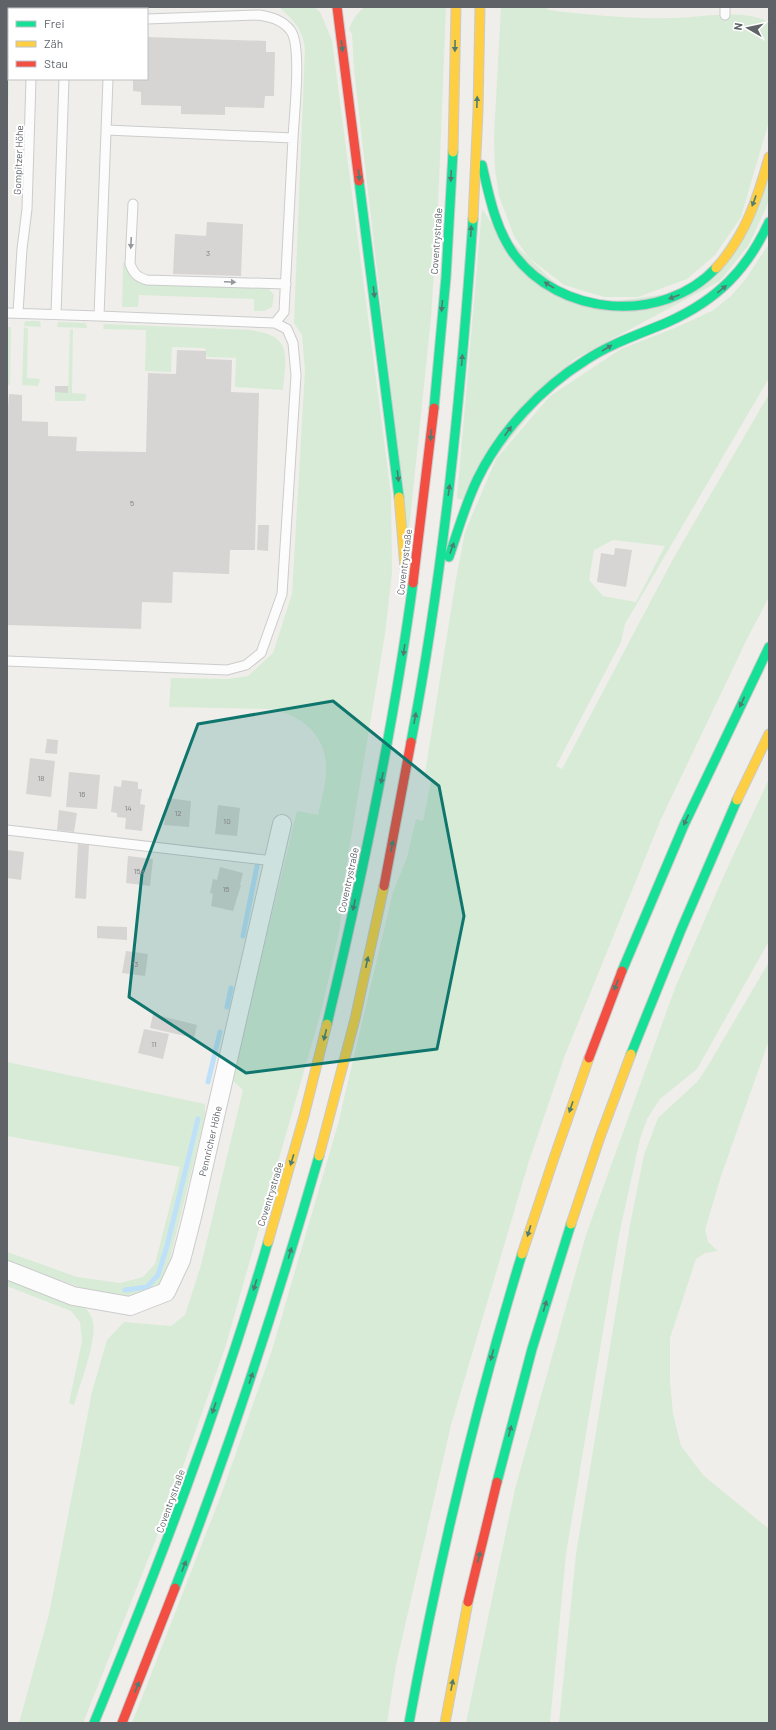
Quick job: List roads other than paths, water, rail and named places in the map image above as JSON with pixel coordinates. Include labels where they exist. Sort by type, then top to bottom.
[{"type":"main road","points":[[337,7],[398,479],[409,611]]},
{"type":"main road","name":"Coventrystraße","points":[[94,1723],[161,1557],[238,1341],[303,1123],[334,997],[384,769],[402,662],[429,459],[446,266],[453,148],[456,7]]},
{"type":"main road","points":[[122,1723],[156,1641],[216,1480],[262,1346],[328,1126],[384,884],[406,772],[434,598],[453,464],[470,268],[480,7]]},
{"type":"main road","points":[[476,141],[492,207],[503,236],[520,262],[537,278],[561,293],[586,302],[620,307],[658,302],[677,296],[711,273],[738,240],[749,215],[769,157]]},
{"type":"main road","points":[[434,598],[478,480],[489,458],[516,420],[571,370],[588,359],[616,343],[673,319],[705,302],[723,289],[737,275],[757,248],[769,222]]},
{"type":"main road","points":[[409,1723],[429,1614],[461,1474],[494,1349],[556,1149],[592,1047],[630,949],[680,833],[769,647]]},
{"type":"main road","points":[[445,1723],[464,1624],[493,1493],[529,1361],[570,1226],[630,1056],[660,980],[710,860],[769,734]]},
{"type":"street","name":"Pennricher Höhe","points":[[7,1270],[73,1296],[130,1306],[166,1292],[181,1260],[192,1217],[282,824]]},
{"type":"lane","points":[[148,19],[259,15],[272,17],[283,23],[292,32],[296,52],[286,284],[284,312],[275,322]]},
{"type":"lane","name":"Gompitzer Höhe","points":[[18,313],[22,249],[27,209],[31,80]]},
{"type":"lane","points":[[56,314],[64,80]]},
{"type":"lane","points":[[100,316],[108,80]]},
{"type":"lane","points":[[106,130],[293,138]]},
{"type":"lane","points":[[133,204],[130,264],[133,272],[139,278],[147,280],[286,284]]},
{"type":"lane","points":[[7,313],[275,322],[287,329],[294,343],[296,375],[282,594],[261,653],[246,665],[227,670],[7,661]]},
{"type":"lane","points":[[7,830],[274,861]]},
{"type":"waterway","points":[[243,936],[257,866]]},
{"type":"waterway","points":[[227,1007],[231,988]]},
{"type":"waterway","points":[[208,1082],[220,1032]]},
{"type":"waterway","points":[[125,1290],[147,1287],[158,1275],[167,1246],[198,1119]]}]
